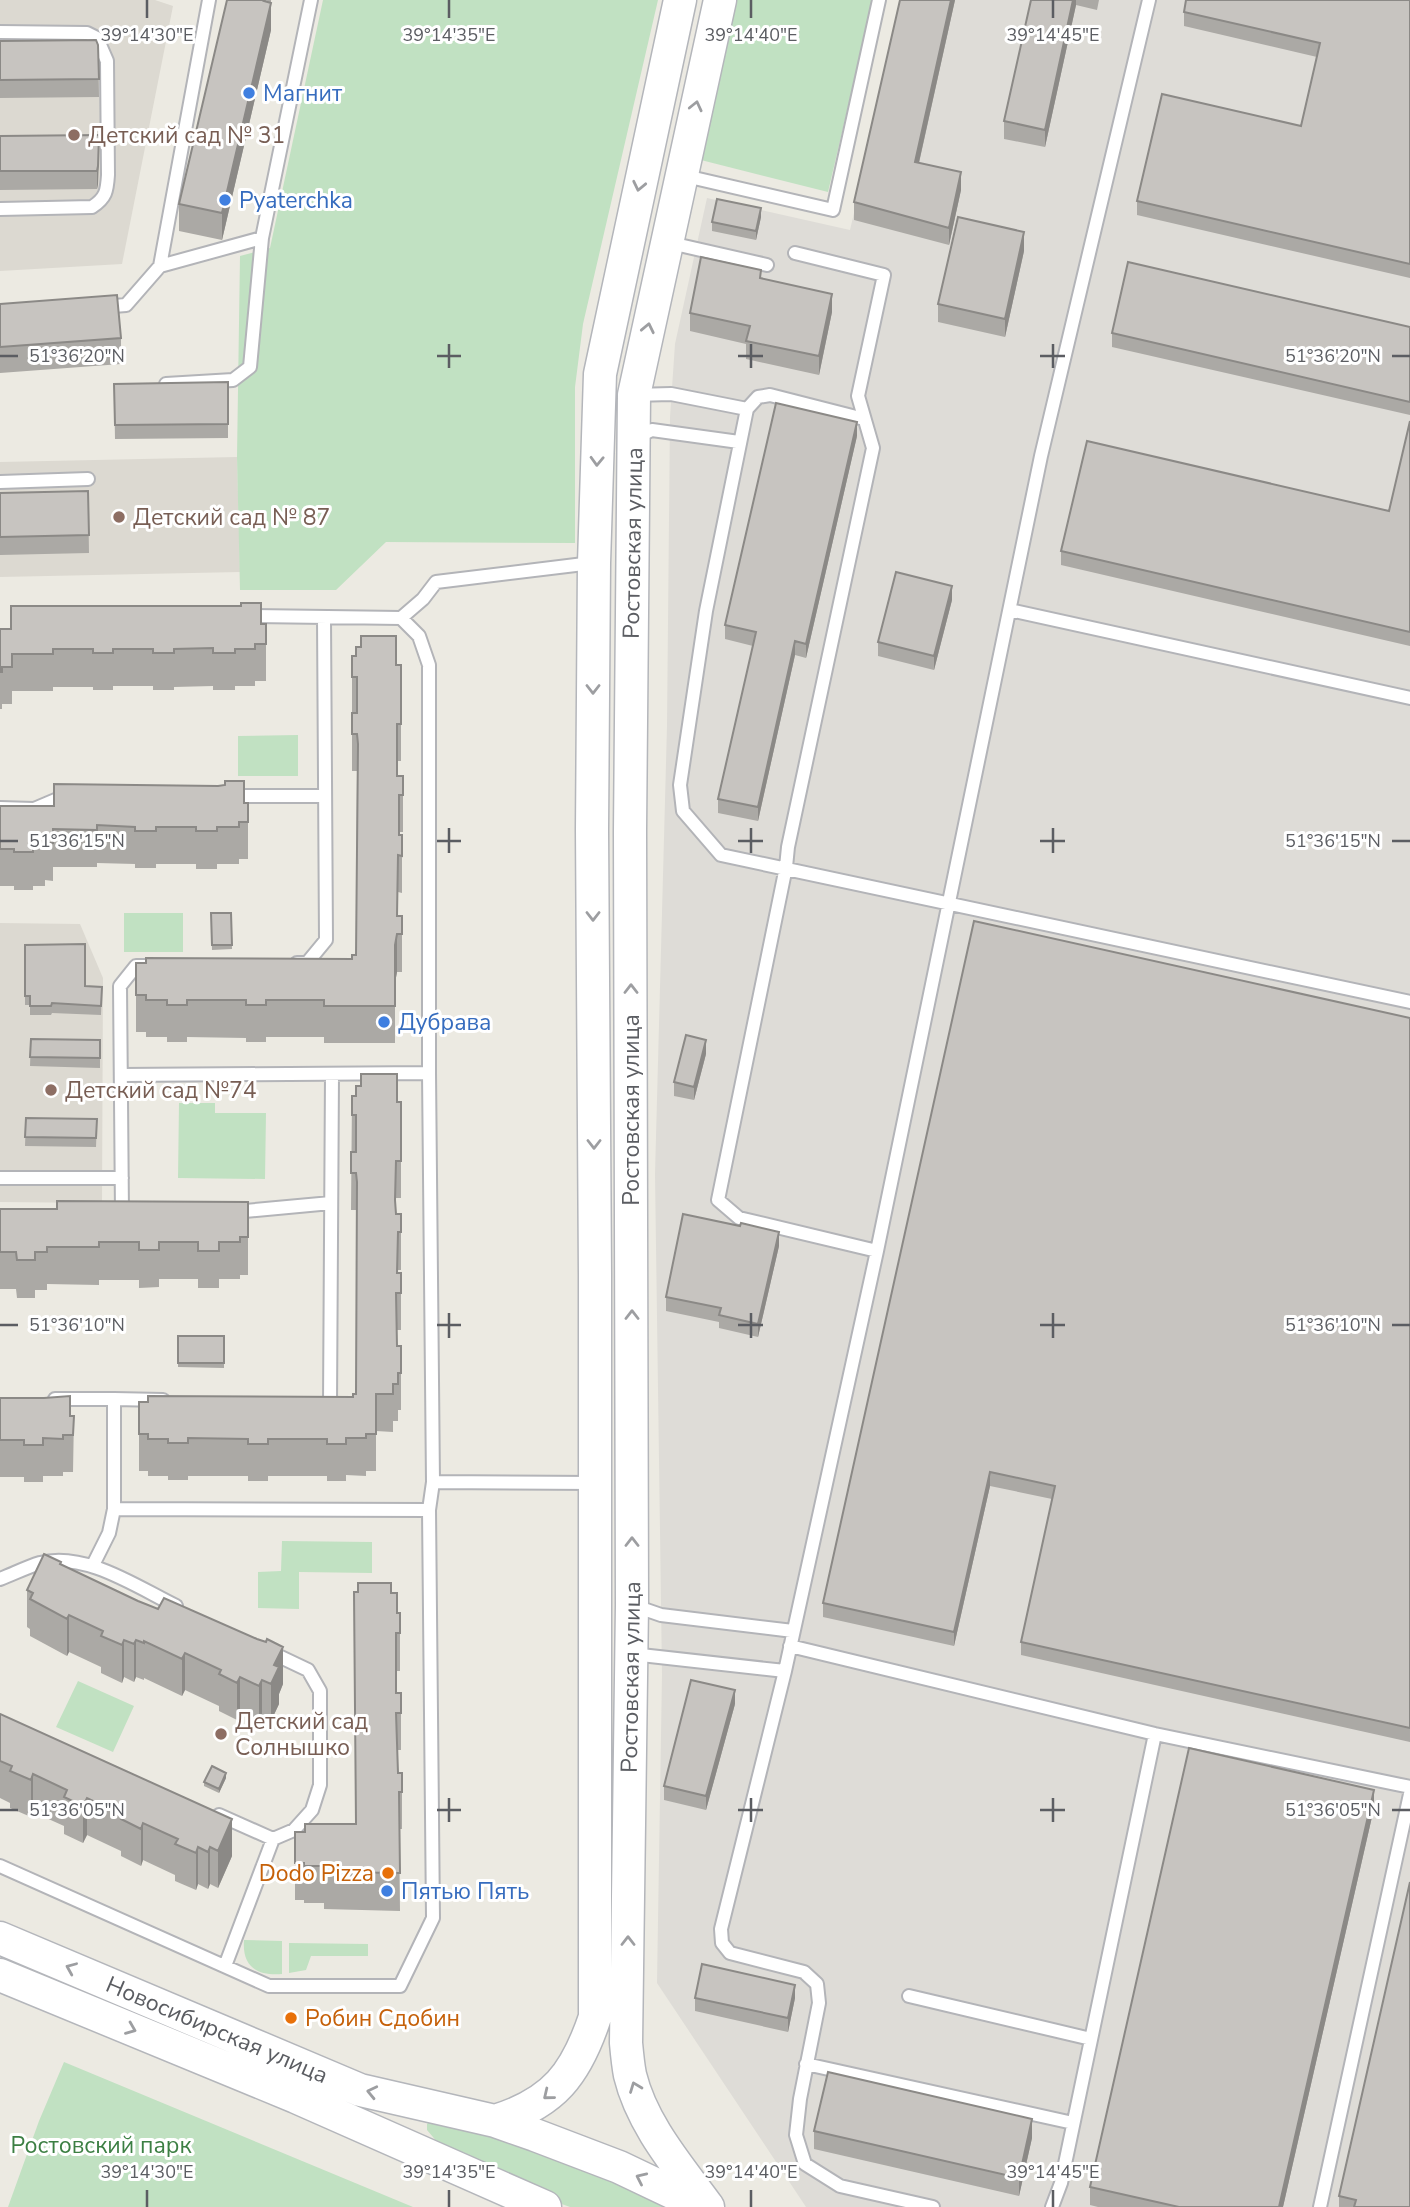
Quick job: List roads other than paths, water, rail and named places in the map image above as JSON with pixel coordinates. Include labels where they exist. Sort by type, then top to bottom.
[{"type":"street","name":"Ростовская улица","points":[[495,2121],[521,2113],[558,2087],[570,2073],[586,2045],[595,2017],[592,843],[594,563],[599,393],[600,374],[680,0]]},
{"type":"street","name":"Ростовская улица","points":[[706,2207],[659,2139],[645,2112],[631,2077],[626,2043],[632,1605],[630,831],[634,395],[720,0]]},
{"type":"street","points":[[599,393],[634,395]]},
{"type":"street","points":[[595,1483],[632,1483]]},
{"type":"street","name":"Новосибирская улица","points":[[0,1938],[360,2090],[495,2121],[619,2167],[706,2207]]},
{"type":"street","name":"Новосибирская улица","points":[[0,1975],[296,2097],[545,2207]]},
{"type":"street","points":[[424,2152],[417,2141],[417,2123],[425,2112],[439,2108]]},
{"type":"lane","points":[[88,307],[126,305],[160,266],[209,0]]},
{"type":"lane","points":[[153,384],[233,380],[250,367],[262,238],[311,0]]},
{"type":"lane","points":[[681,175],[833,210],[879,0]]},
{"type":"lane","points":[[933,2207],[840,2186],[804,2164],[796,2135],[806,2064],[819,2003],[817,1984],[804,1972],[730,1953],[722,1943],[721,1929],[785,1671],[877,1251],[1041,456],[1149,0]]},
{"type":"lane","points":[[0,32],[87,33],[97,38],[107,61],[108,175],[107,192],[103,200],[92,207],[0,209]]},
{"type":"lane","points":[[160,266],[262,238]]},
{"type":"lane","points":[[666,242],[767,265]]},
{"type":"lane","points":[[795,253],[884,275],[858,396],[873,448],[788,848],[718,1200],[739,1218],[877,1251]]},
{"type":"lane","points":[[634,395],[671,394],[747,410]]},
{"type":"lane","points":[[864,419],[770,395],[758,397],[747,410],[706,611],[680,785],[683,811],[721,855],[1410,1002]]},
{"type":"lane","points":[[634,438],[652,430],[739,442]]},
{"type":"lane","points":[[0,482],[88,479]]},
{"type":"lane","points":[[230,616],[401,618],[423,599],[436,582],[594,563]]},
{"type":"lane","points":[[1010,610],[1410,698]]},
{"type":"lane","points":[[281,964],[307,963],[326,940],[324,618]]},
{"type":"lane","points":[[0,1866],[269,1986],[400,1986],[433,1918],[429,1510],[433,1482],[429,665],[419,636],[401,618]]},
{"type":"lane","points":[[0,808],[34,809],[78,794]]},
{"type":"lane","points":[[221,796],[325,796]]},
{"type":"lane","points":[[136,1213],[116,1212],[122,1178],[120,986],[136,966],[162,965]]},
{"type":"lane","points":[[121,1075],[429,1073]]},
{"type":"lane","points":[[303,1404],[330,1405],[332,1074]]},
{"type":"lane","points":[[0,1178],[122,1178]]},
{"type":"lane","points":[[224,1212],[331,1203]]},
{"type":"lane","points":[[38,1399],[182,1401]]},
{"type":"lane","points":[[93,1565],[110,1532],[114,1509],[114,1399]]},
{"type":"lane","points":[[433,1482],[595,1483]]},
{"type":"lane","points":[[114,1509],[429,1510]]},
{"type":"lane","points":[[0,1579],[41,1563],[69,1560],[93,1565],[191,1614]]},
{"type":"lane","points":[[632,1605],[661,1615],[793,1631]]},
{"type":"lane","points":[[225,1966],[273,1839],[294,1830],[312,1810],[320,1785],[320,1691],[308,1670],[257,1646]]},
{"type":"lane","points":[[790,1646],[1155,1734],[1410,1787]]},
{"type":"lane","points":[[631,1654],[785,1671]]},
{"type":"lane","points":[[1052,2207],[1061,2183],[1155,1734]]},
{"type":"lane","points":[[1320,2207],[1410,1794]]},
{"type":"lane","points":[[211,1812],[273,1839]]},
{"type":"lane","points":[[909,1996],[1091,2039]]},
{"type":"lane","points":[[806,2064],[1073,2123]]},
{"type":"place","name":"Магнит","points":[[249,93]]},
{"type":"place","name":"Детский сад № 31","points":[[74,135]]},
{"type":"place","name":"Pyaterchka","points":[[225,200]]},
{"type":"place","name":"Детский сад № 87","points":[[119,517]]},
{"type":"place","name":"Дубрава","points":[[384,1022]]},
{"type":"place","name":"Детский сад №74","points":[[51,1090]]},
{"type":"place","name":"Детский сад Солнышко","points":[[221,1734]]},
{"type":"place","name":"Dodo Pizza","points":[[388,1873]]},
{"type":"place","name":"Пятью Пять","points":[[387,1891]]},
{"type":"place","name":"Робин Сдобин","points":[[291,2018]]},
{"type":"park label","name":"Ростовский парк","points":[[101,2145]]}]
